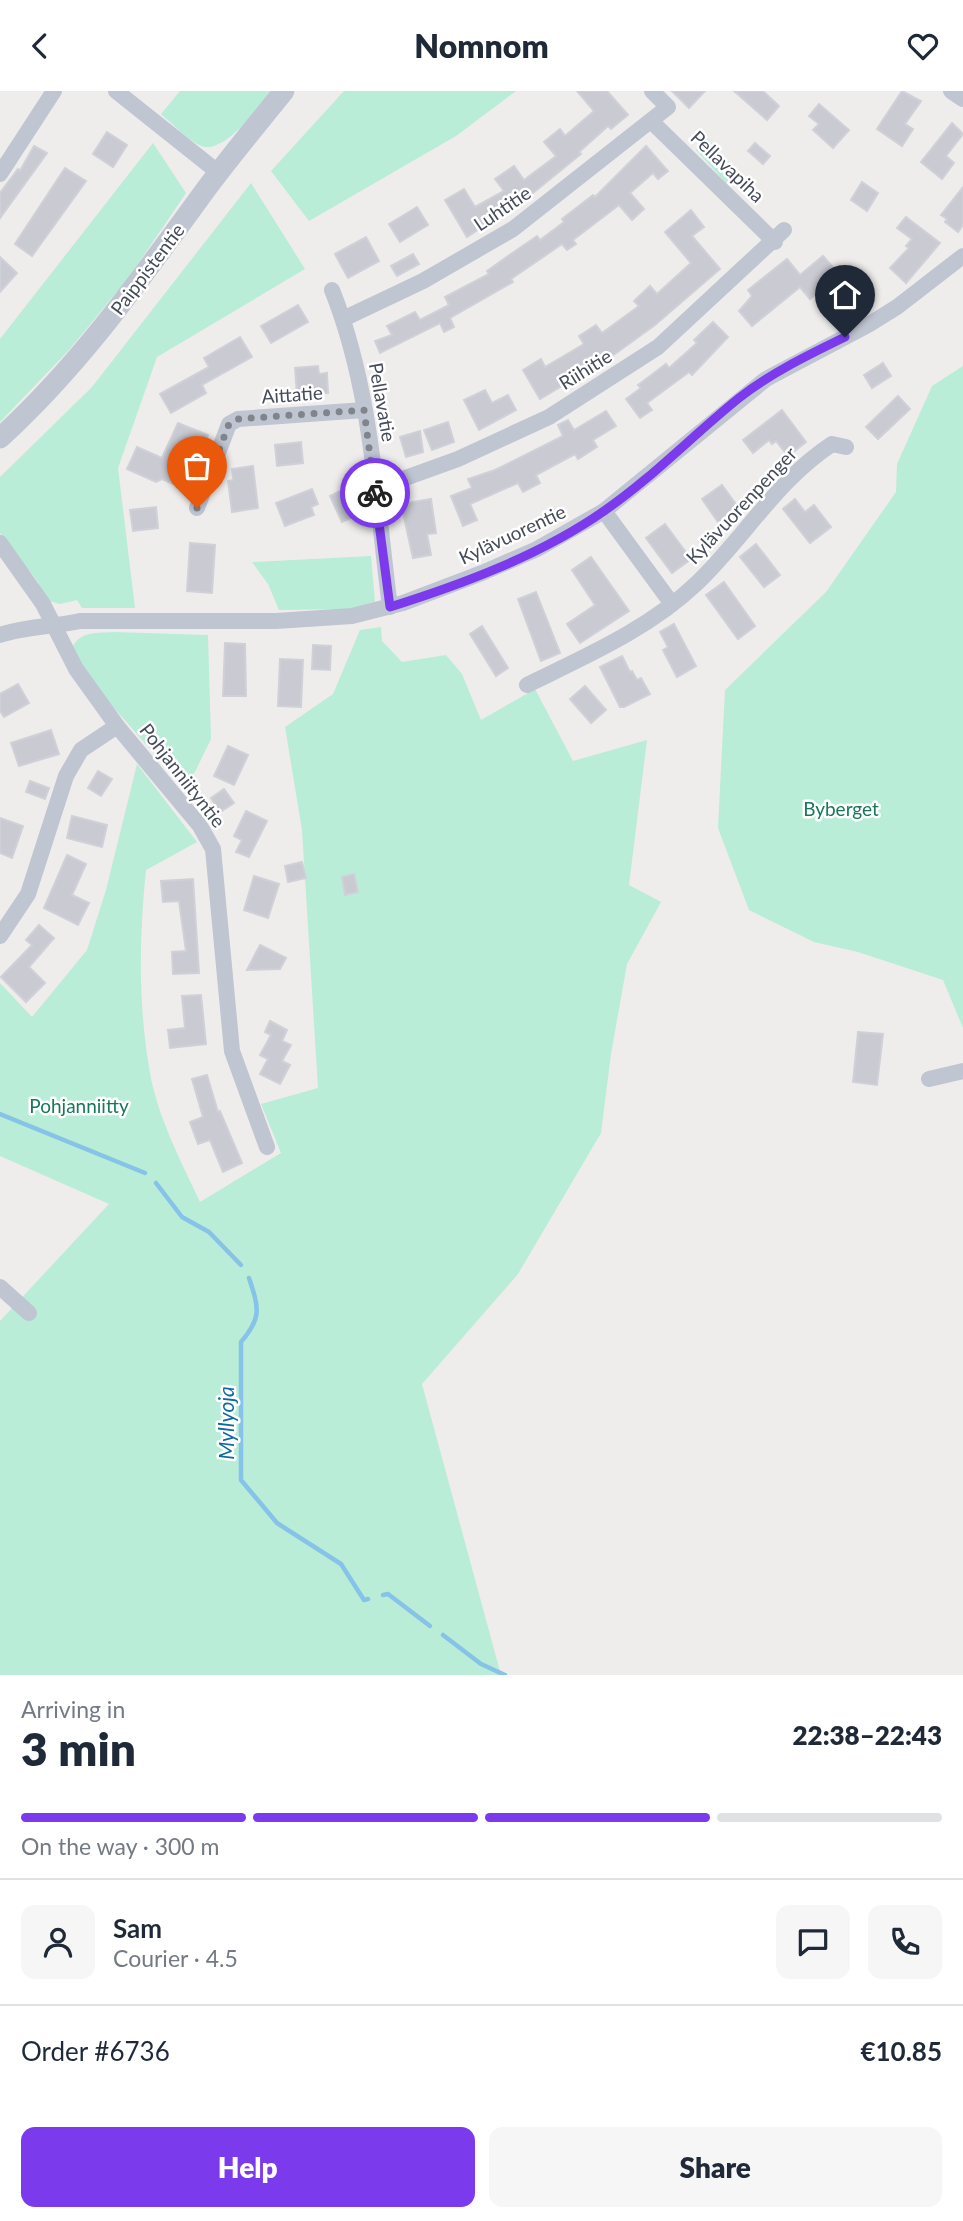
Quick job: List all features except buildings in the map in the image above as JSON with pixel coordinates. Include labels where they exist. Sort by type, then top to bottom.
[{"type":"street","points":[[0,174],[54,91]]},
{"type":"street","points":[[116,91],[219,173]]},
{"type":"street","name":"Paippistentie","points":[[0,437],[79,356],[140,283],[219,173],[284,91]]},
{"type":"street","name":"Luhtitie","points":[[343,319],[423,281],[513,229],[668,107],[652,91]]},
{"type":"street","points":[[951,91],[963,99]]},
{"type":"street","name":"Pellavapiha","points":[[651,121],[780,236]]},
{"type":"street","name":"Riihitie","points":[[375,489],[458,459],[549,417],[658,347],[780,236]]},
{"type":"street","name":"Kylävuorentie","points":[[0,635],[17,629],[53,627],[80,621],[276,621],[352,616],[390,607],[494,569],[559,538],[604,512],[749,391],[798,360],[888,313],[963,256]]},
{"type":"street","name":"Pellavatie","points":[[332,290],[343,319],[364,410],[390,607]]},
{"type":"street","name":"Aittatie","points":[[197,508],[229,424],[238,419],[364,410]]},
{"type":"street","name":"Kylävuorenpenger","points":[[527,685],[633,632],[672,604],[698,583],[798,470],[832,444],[846,447]]},
{"type":"street","points":[[604,512],[672,604]]},
{"type":"street","name":"Pohjanniityntie","points":[[0,543],[43,604],[66,654],[117,726],[200,826],[213,849],[232,1051],[267,1147]]},
{"type":"street","points":[[0,936],[28,894],[66,776],[82,750],[117,726]]},
{"type":"street","points":[[929,1079],[963,1071]]},
{"type":"street","points":[[0,1287],[29,1313]]},
{"type":"green space","points":[[180,91],[274,91],[240,129],[229,138],[208,147],[189,139],[161,114]]},
{"type":"green space","points":[[344,91],[516,91],[456,136],[309,221],[271,171]]},
{"type":"green space","points":[[708,139],[738,172],[726,183],[696,150]]},
{"type":"green space","points":[[153,143],[186,193],[129,277],[69,350],[0,422],[0,339]]},
{"type":"green space","points":[[251,183],[305,269],[157,357],[118,468],[135,608],[82,608],[77,600],[60,604],[46,600],[38,582],[0,533],[0,477],[92,387]]},
{"type":"green space","name":"Byberget","points":[[963,366],[963,1028],[943,980],[858,952],[814,942],[749,910],[718,828],[725,690],[826,592],[896,492],[897,464],[932,386]]},
{"type":"green space","points":[[371,556],[375,602],[351,609],[279,610],[268,584],[252,562]]},
{"type":"green space","name":"Pohjanniitty","points":[[381,627],[382,641],[402,662],[446,655],[462,674],[481,720],[535,689],[573,761],[647,740],[629,885],[661,902],[627,964],[611,1054],[601,1133],[518,1274],[422,1384],[501,1675],[0,1675],[0,1321],[109,1204],[0,1156],[0,983],[32,1017],[87,950],[106,890],[137,764],[197,842],[146,870],[141,946],[143,1022],[150,1073],[164,1123],[200,1202],[281,1153],[261,1104],[318,1088],[302,830],[285,727],[333,694],[360,630]]},
{"type":"green space","points":[[113,632],[208,635],[211,739],[186,790],[79,668],[73,646],[76,641],[90,634]]},
{"type":"waterway","name":"Myllyoja","points":[[0,1114],[145,1173]]},
{"type":"waterway","name":"Myllyoja","points":[[156,1183],[182,1217],[209,1232],[241,1265]]},
{"type":"waterway","name":"Myllyoja","points":[[249,1278],[257,1312],[253,1326],[241,1342],[241,1480],[277,1523],[341,1564],[364,1600],[368,1599]]},
{"type":"waterway","name":"Myllyoja","points":[[383,1595],[388,1594],[430,1626]]},
{"type":"waterway","name":"Myllyoja","points":[[443,1635],[481,1664],[505,1675]]},
{"type":"way so far","points":[[197,508],[229,424],[238,419],[364,410],[375,493]]},
{"type":"route","points":[[375,493],[390,607],[482,573],[537,549],[604,512],[740,397],[798,360],[845,337]]}]
